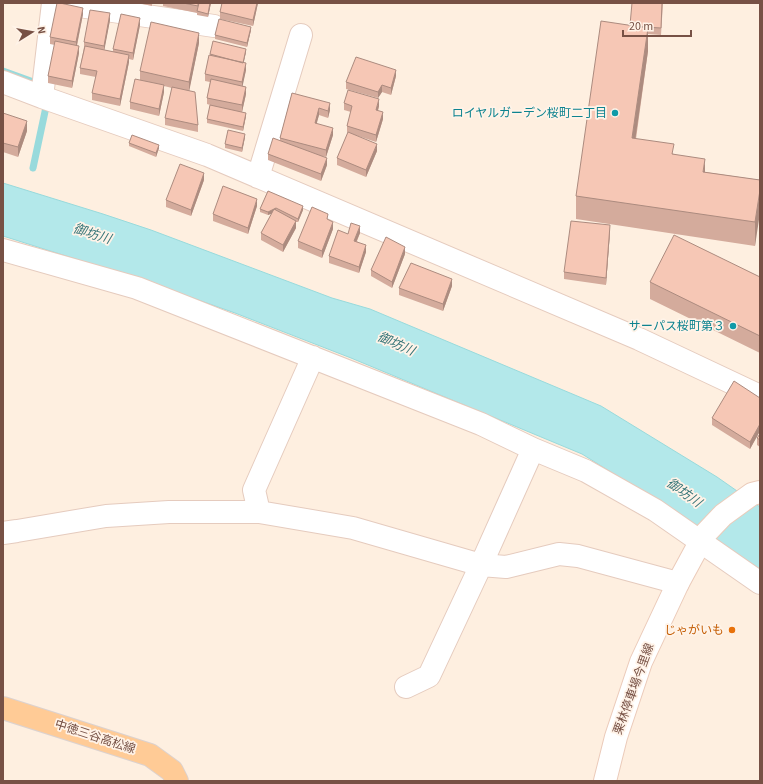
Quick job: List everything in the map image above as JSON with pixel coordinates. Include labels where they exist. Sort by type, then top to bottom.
[{"type":"main road","name":"中徳三谷高松線","points":[[3,708],[150,755],[172,771],[177,781]]},
{"type":"street","points":[[42,97],[53,3]]},
{"type":"street","points":[[59,3],[214,26]]},
{"type":"street","points":[[258,177],[301,35]]},
{"type":"street","points":[[3,82],[207,155],[639,339],[760,396]]},
{"type":"street","points":[[3,250],[138,288],[481,424],[533,449],[586,471],[655,510],[702,538],[760,583]]},
{"type":"street","points":[[259,512],[254,490],[313,357]]},
{"type":"street","points":[[406,687],[429,676],[533,449]]},
{"type":"street","name":"栗林停車場今里線","points":[[605,781],[616,737],[641,662],[678,584],[702,538],[723,515],[752,496]]},
{"type":"street","points":[[3,533],[106,516],[169,512],[259,512],[353,528],[481,565],[506,567],[559,554],[578,556],[678,584]]},
{"type":"water","name":"御坊川","points":[[3,183],[151,230],[332,298],[370,309],[601,406],[717,477],[760,507],[760,571],[686,519],[582,454],[351,358],[235,313],[142,280],[3,236]]},
{"type":"building","points":[[57,3],[83,8],[76,42],[50,37]]},
{"type":"building","points":[[183,3],[198,3],[198,6]]},
{"type":"building","points":[[199,3],[210,3],[208,14],[197,11]]},
{"type":"building","points":[[222,3],[257,3],[253,20],[220,12]]},
{"type":"building","points":[[632,3],[662,3],[661,28],[630,25]]},
{"type":"building","points":[[90,10],[110,13],[104,46],[84,42]]},
{"type":"building","points":[[121,14],[140,18],[133,53],[113,49]]},
{"type":"building","points":[[219,19],[251,27],[247,43],[215,35]]},
{"type":"building","name":"ロイヤルガーデン桜町二丁目","points":[[601,21],[648,28],[632,138],[674,144],[672,154],[705,159],[703,172],[760,180],[755,222],[576,196]]},
{"type":"building","points":[[151,22],[199,33],[189,82],[140,71]]},
{"type":"building","points":[[55,41],[79,46],[72,81],[48,76]]},
{"type":"building","points":[[213,41],[246,49],[243,63],[210,54]]},
{"type":"building","points":[[85,46],[129,55],[120,99],[92,93],[97,71],[80,68]]},
{"type":"building","points":[[209,55],[246,63],[242,82],[205,74]]},
{"type":"building","points":[[356,57],[396,70],[391,88],[382,85],[378,92],[346,82]]},
{"type":"building","points":[[135,79],[164,85],[159,109],[130,102]]},
{"type":"building","points":[[211,79],[246,87],[242,105],[207,98]]},
{"type":"building","points":[[172,87],[195,92],[198,125],[165,118]]},
{"type":"building","points":[[348,90],[379,99],[376,110],[383,112],[376,135],[347,126],[352,106],[344,103]]},
{"type":"building","points":[[292,93],[330,103],[328,111],[319,108],[315,123],[333,128],[326,150],[280,138]]},
{"type":"building","points":[[210,105],[246,113],[243,127],[207,119]]},
{"type":"building","points":[[3,113],[27,121],[18,147],[3,143]]},
{"type":"building","points":[[228,130],[245,134],[242,148],[225,144]]},
{"type":"building","points":[[348,132],[377,144],[366,170],[337,158]]},
{"type":"building","points":[[132,135],[159,145],[156,153],[129,143]]},
{"type":"building","points":[[273,138],[327,158],[321,174],[268,154]]},
{"type":"building","points":[[180,164],[204,173],[191,210],[166,200]]},
{"type":"building","points":[[223,186],[257,199],[248,228],[213,214]]},
{"type":"building","points":[[268,191],[303,206],[298,219],[276,208],[268,212],[260,209]]},
{"type":"building","points":[[312,207],[328,214],[327,219],[333,222],[322,251],[298,241]]},
{"type":"building","points":[[274,209],[296,221],[283,245],[261,233]]},
{"type":"building","points":[[571,221],[610,225],[606,278],[564,272]]},
{"type":"building","points":[[351,223],[360,226],[354,241],[366,245],[359,267],[329,256],[338,230],[348,234]]},
{"type":"building","name":"サーパス桜町第３","points":[[674,235],[760,277],[760,336],[650,282]]},
{"type":"building","points":[[386,237],[405,247],[392,282],[371,270]]},
{"type":"building","points":[[411,263],[452,279],[443,304],[399,288]]},
{"type":"building","points":[[734,381],[760,398],[760,424],[750,442],[712,418]]},
{"type":"waterway","points":[[3,71],[39,84]]},
{"type":"waterway","points":[[33,168],[46,107]]},
{"type":"place","name":"ロイヤルガーデン桜町二丁目","points":[[615,113]]},
{"type":"place","name":"サーパス桜町第３","points":[[733,326]]},
{"type":"place","name":"じゃがいも","points":[[732,630]]}]
